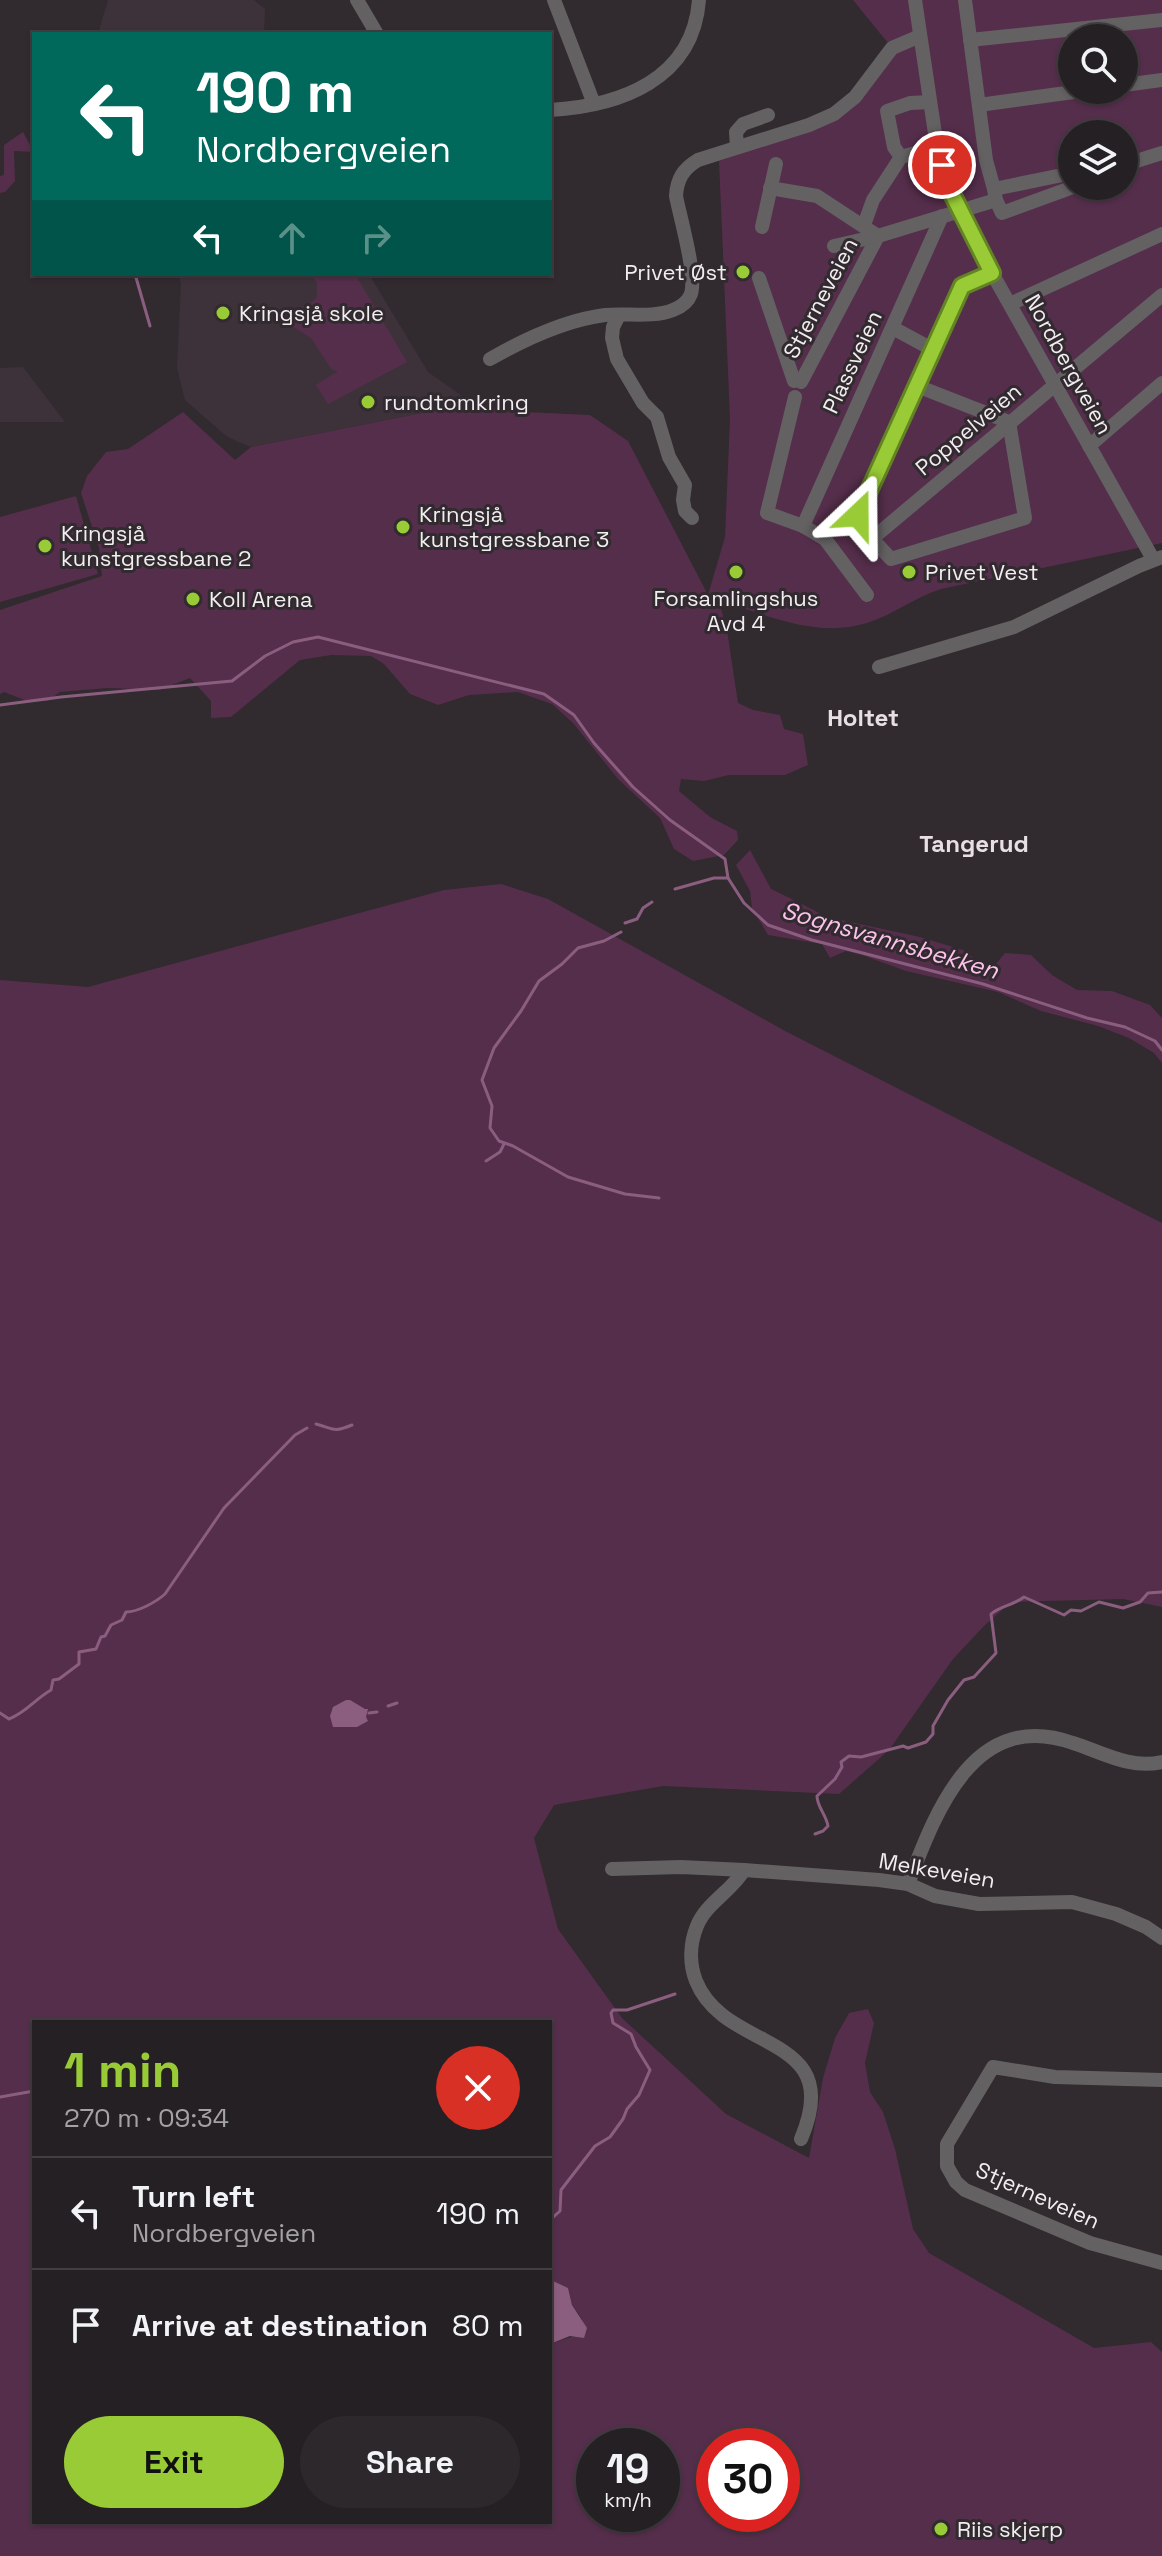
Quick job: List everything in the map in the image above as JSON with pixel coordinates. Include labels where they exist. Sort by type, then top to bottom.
[{"type":"street","points":[[357,0],[376,32]]},
{"type":"street","points":[[554,0],[594,104]]},
{"type":"street","points":[[552,110],[577,108],[637,90],[667,70],[687,45],[695,28],[699,0]]},
{"type":"street","name":"Nordbergveien","points":[[915,0],[937,147],[946,182],[992,273],[1089,446],[1157,558]]},
{"type":"street","points":[[965,0],[986,160],[1002,213],[1058,193]]},
{"type":"street","points":[[970,40],[1162,20]]},
{"type":"street","points":[[490,359],[513,346],[592,318],[670,311],[684,305],[691,294],[692,278],[676,196],[677,185],[688,166],[834,114],[855,97],[892,48],[920,36]]},
{"type":"street","points":[[1138,83],[1162,80]]},
{"type":"street","points":[[979,105],[1058,94]]},
{"type":"street","points":[[901,157],[894,147],[887,111],[910,103],[930,102]]},
{"type":"street","points":[[737,147],[736,132],[743,124],[768,115]]},
{"type":"street","points":[[864,225],[873,200],[901,157],[937,147]]},
{"type":"street","points":[[1138,161],[1162,153]]},
{"type":"street","points":[[762,227],[776,164]]},
{"type":"street","points":[[834,246],[960,211],[995,195],[1058,177]]},
{"type":"street","points":[[770,188],[817,196],[878,236]]},
{"type":"street","name":"Plassveien","points":[[803,526],[942,216]]},
{"type":"street","points":[[1010,304],[1162,234]]},
{"type":"street","name":"Stjerneveien","points":[[797,381],[878,236]]},
{"type":"street","points":[[917,386],[1009,422],[1025,518],[891,559],[872,539],[858,515],[860,508],[962,286],[992,273]]},
{"type":"street","points":[[759,278],[797,381],[789,383],[788,391],[795,397],[767,513],[803,526],[825,539],[867,595]]},
{"type":"street","name":"Poppelveien","points":[[872,539],[1162,295]]},
{"type":"street","points":[[619,315],[612,338],[617,359],[643,403],[657,417],[669,457],[685,485],[685,511],[692,518]]},
{"type":"street","points":[[893,328],[928,347],[930,353]]},
{"type":"street","points":[[1089,446],[1162,383]]},
{"type":"street","points":[[879,667],[1004,631],[1157,558]]},
{"type":"street","points":[[908,1884],[932,1821],[948,1793],[961,1774],[995,1746],[1023,1736],[1046,1735],[1122,1762],[1149,1765],[1162,1762]]},
{"type":"street","name":"Melkeveien","points":[[612,1869],[681,1867],[879,1880],[908,1884],[935,1896],[979,1904],[1072,1902],[1116,1914],[1162,1938]]},
{"type":"street","points":[[744,1870],[699,1920],[692,1940],[692,1966],[697,1983],[712,2007],[735,2026],[787,2052],[802,2066],[811,2088],[812,2106],[801,2139]]},
{"type":"street","name":"Stjerneveien","points":[[1162,2080],[1055,2077],[993,2067],[971,2100],[947,2144],[946,2152],[947,2166],[965,2190],[1079,2238],[1162,2263]]},
{"type":"shaded area","points":[[108,0],[254,0],[265,9],[264,32],[99,32]]},
{"type":"shaded area","points":[[853,0],[1162,0],[1162,543],[941,589],[877,620],[848,627],[790,623],[715,599],[719,602],[727,630],[738,703],[753,710],[780,715],[784,729],[803,734],[808,765],[785,775],[729,775],[704,781],[681,779],[679,791],[710,817],[737,831],[738,840],[724,855],[693,861],[674,849],[660,818],[618,779],[573,723],[552,704],[518,692],[469,695],[438,705],[410,694],[384,664],[371,656],[331,655],[300,660],[231,717],[211,718],[211,701],[190,678],[159,690],[108,688],[60,692],[48,701],[30,702],[4,692],[0,694],[0,610],[102,576],[99,548],[81,493],[87,476],[106,452],[128,449],[183,412],[235,460],[251,447],[472,403],[505,411],[590,415],[628,441],[708,595],[725,537],[730,419],[719,161],[829,121],[892,48]]},
{"type":"shaded area","points":[[23,132],[32,152],[14,151],[15,181],[0,193],[0,176],[4,175],[4,145]]},
{"type":"shaded area","points":[[179,276],[370,276],[428,372],[472,403],[251,447],[238,442],[225,435],[185,400],[177,368],[181,284]]},
{"type":"shaded area","points":[[312,276],[356,276],[407,362],[328,404],[316,385],[338,371],[332,370],[311,338],[290,325],[300,307],[310,304],[317,297],[317,283]]},
{"type":"shaded area","points":[[23,367],[65,422],[0,422],[0,368]]},
{"type":"shaded area","name":"Kringsjå kunstgressbane 2","points":[[76,496],[98,574],[0,602],[0,517]]},
{"type":"shaded area","points":[[750,850],[771,889],[827,917],[920,937],[963,950],[991,970],[1005,953],[1031,955],[1052,975],[1077,990],[1112,991],[1150,1005],[1162,1018],[1162,1063],[1154,1053],[1129,1038],[1041,1011],[998,992],[906,971],[846,951],[830,958],[822,944],[768,935],[752,908],[750,891],[736,865]]},
{"type":"shaded area","points":[[501,884],[548,899],[787,1032],[1162,1223],[1162,1607],[1123,1599],[1011,1602],[953,1659],[889,1750],[839,1794],[663,1786],[554,1805],[534,1838],[558,1929],[622,2018],[726,2114],[809,2158],[823,2078],[835,2038],[849,2013],[868,2009],[874,2023],[865,2063],[870,2092],[883,2112],[895,2149],[913,2229],[929,2253],[1094,2348],[1151,2342],[1162,2352],[1162,2556],[0,2556],[0,980],[88,987],[444,890]]},
{"type":"shaded area","points":[[346,1700],[368,1709],[368,1721],[357,1727],[333,1727],[330,1716],[333,1707]]},
{"type":"shaded area","points":[[552,2281],[568,2288],[572,2305],[587,2328],[584,2338],[570,2336],[552,2343]]},
{"type":"waterway","points":[[136,276],[150,326]]},
{"type":"waterway","name":"Sognsvannsbekken","points":[[0,705],[232,681],[265,656],[293,642],[318,637],[544,694],[574,715],[633,787],[670,820],[725,859],[728,878],[744,903],[768,925],[1125,1027],[1155,1041],[1162,1050]]},
{"type":"waterway","points":[[675,889],[714,878],[728,878]]},
{"type":"waterway","points":[[625,923],[637,919],[643,908],[652,902]]},
{"type":"waterway","points":[[621,932],[604,941],[578,948],[539,981],[494,1048],[482,1080],[492,1106],[490,1128],[499,1141],[568,1177],[625,1194],[659,1198]]},
{"type":"waterway","points":[[486,1161],[500,1152],[504,1144]]},
{"type":"waterway","points":[[316,1424],[337,1430],[352,1425]]},
{"type":"waterway","points":[[0,1713],[9,1719],[21,1713],[51,1690],[53,1680],[79,1664],[79,1652],[96,1649],[101,1637],[105,1636],[111,1625],[122,1620],[126,1612],[147,1606],[165,1594],[224,1508],[295,1435],[307,1428]]},
{"type":"waterway","points":[[815,1834],[828,1826],[817,1796],[835,1779],[842,1767],[841,1762],[849,1756],[861,1757],[903,1746],[908,1748],[926,1742],[933,1734],[933,1726],[948,1700],[964,1680],[974,1677],[996,1653],[991,1614],[995,1611],[1024,1597],[1064,1615],[1099,1602],[1123,1608],[1140,1602],[1148,1593],[1162,1592]]},
{"type":"waterway","points":[[388,1706],[397,1703]]},
{"type":"waterway","points":[[369,1713],[377,1712]]},
{"type":"waterway","points":[[552,2218],[560,2211],[561,2190],[595,2146],[610,2137],[639,2095],[650,2070],[631,2034],[613,2023],[611,2013],[675,1994]]},
{"type":"waterway","points":[[0,2097],[32,2091]]},
{"type":"place","name":"Privet Øst","points":[[743,272]]},
{"type":"place","name":"Kringsjå skole","points":[[223,313]]},
{"type":"place","name":"rundtomkring","points":[[368,402]]},
{"type":"place","name":"Kringsjå kunstgressbane 3","points":[[403,527]]},
{"type":"place","name":"Kringsjå kunstgressbane 2","points":[[45,546]]},
{"type":"place","name":"Forsamlingshus Avd 4","points":[[736,572]]},
{"type":"place","name":"Privet Vest","points":[[909,572]]},
{"type":"place","name":"Koll Arena","points":[[193,599]]},
{"type":"place","name":"Riis skjerp","points":[[941,2529]]},
{"type":"district","name":"Holtet","points":[[863,717]]},
{"type":"district","name":"Tangerud","points":[[974,843]]},
{"type":"route","points":[[858,515],[962,286],[992,273],[946,182],[942,165]]}]
